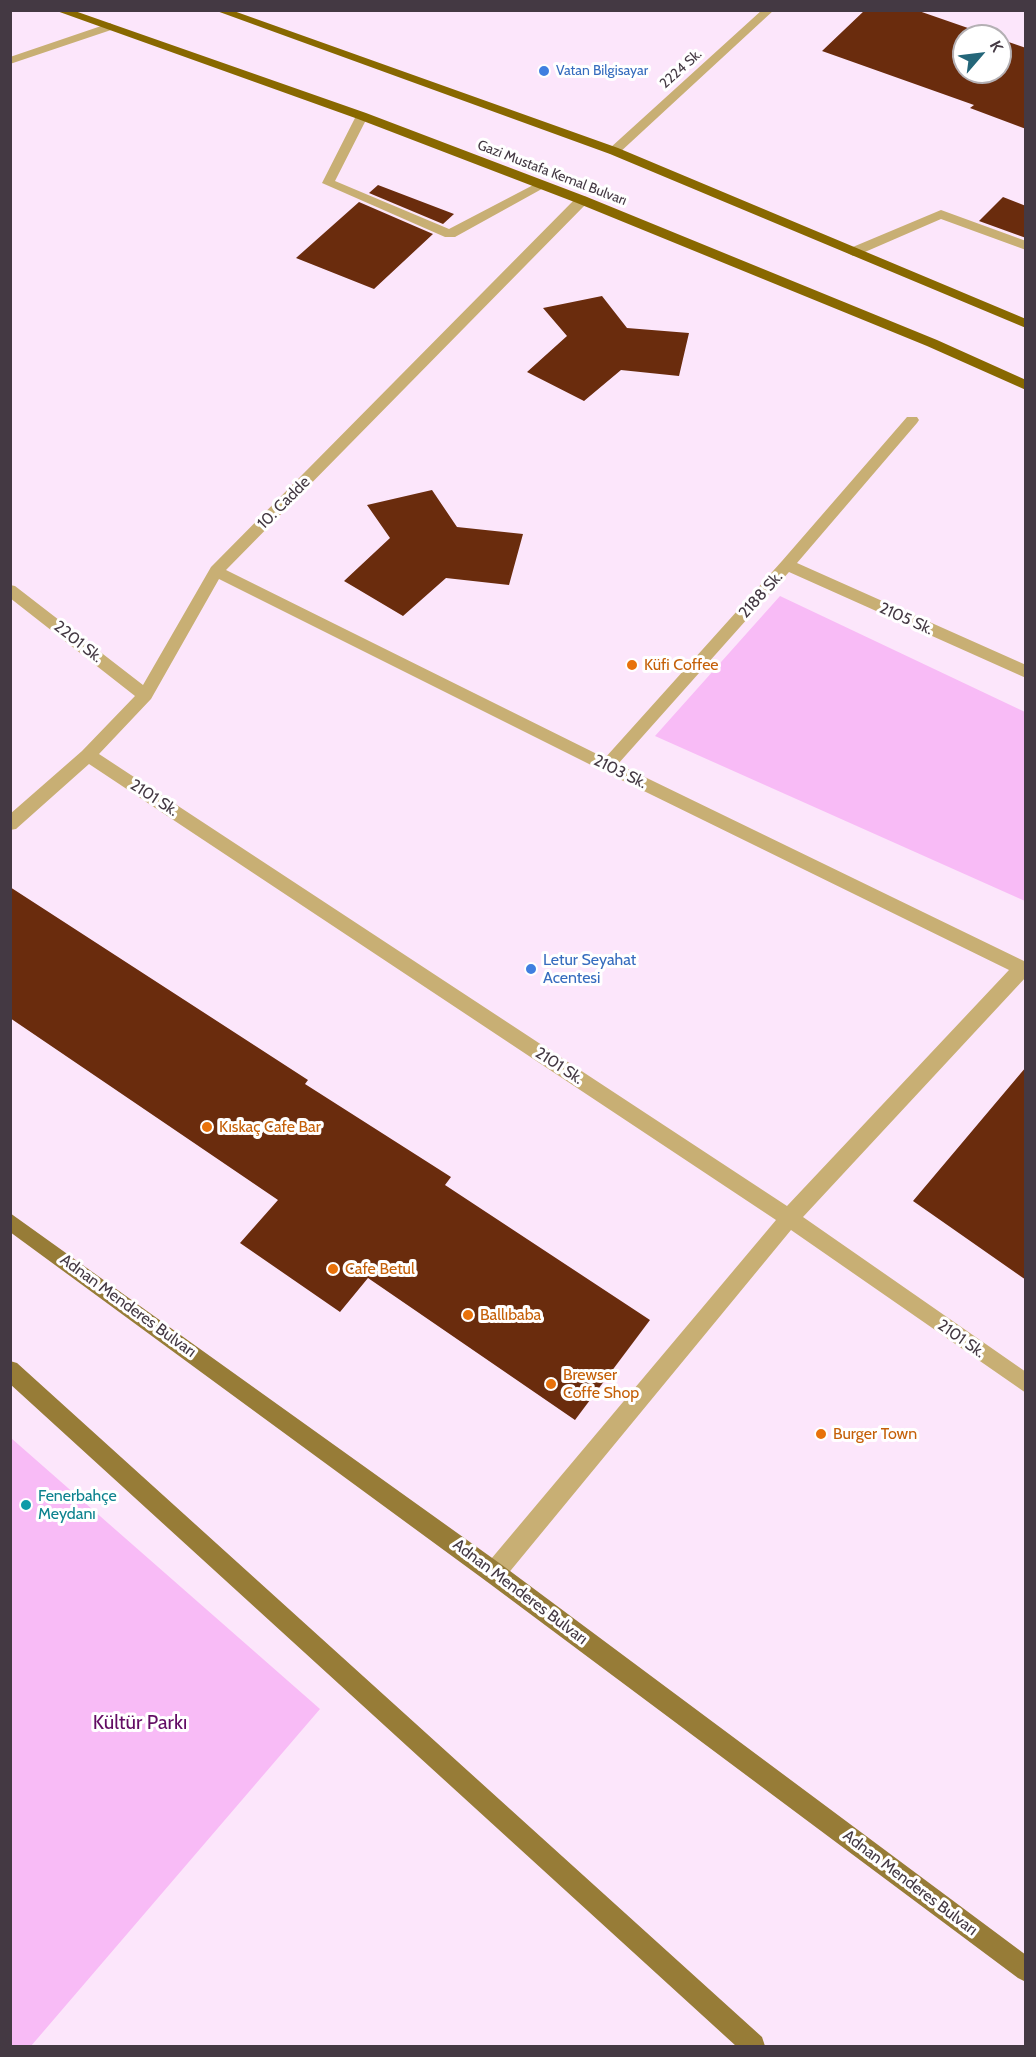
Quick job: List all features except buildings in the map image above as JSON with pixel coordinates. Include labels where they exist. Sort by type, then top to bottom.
[{"type":"highway","name":"Gazi Mustafa Kemal Bulvarı","points":[[59,10],[362,116],[582,200],[932,343],[1026,386]]},
{"type":"highway","points":[[219,10],[614,151],[1026,324]]},
{"type":"main road","name":"Adnan Menderes Bulvarı","points":[[10,1221],[494,1572],[1026,1970]]},
{"type":"main road","points":[[10,1370],[753,2046]]},
{"type":"street","name":"2224 Sk.","points":[[614,151],[769,10]]},
{"type":"street","points":[[10,60],[110,27]]},
{"type":"street","points":[[362,116],[328,183],[450,234],[543,185]]},
{"type":"street","name":"10. Cadde","points":[[10,824],[88,755],[145,695],[216,571],[582,200]]},
{"type":"street","points":[[853,252],[942,214],[1026,246]]},
{"type":"street","name":"2188 Sk.","points":[[607,766],[787,566],[912,420]]},
{"type":"street","name":"2105 Sk.","points":[[787,566],[1026,672]]},
{"type":"street","name":"2103 Sk.","points":[[216,571],[607,766],[1024,969]]},
{"type":"street","name":"2201 Sk.","points":[[10,590],[145,695]]},
{"type":"street","name":"2101 Sk.","points":[[88,755],[789,1218],[1026,1384]]},
{"type":"street","points":[[494,1572],[789,1218],[1024,969]]},
{"type":"green space","points":[[780,596],[1025,712],[1025,901],[655,736]]},
{"type":"green space","name":"Kültür Parkı","points":[[11,1438],[320,1709],[31,2046],[10,2046]]},
{"type":"place","name":"Vatan Bilgisayar","points":[[544,71]]},
{"type":"place","name":"Küfi Coffee","points":[[632,665]]},
{"type":"place","name":"Letur Seyahat Acentesi","points":[[531,969]]},
{"type":"place","name":"Kıskaç Cafe Bar","points":[[207,1127]]},
{"type":"place","name":"Cafe Betul","points":[[333,1269]]},
{"type":"place","name":"Ballıbaba","points":[[468,1315]]},
{"type":"place","name":"Brewser Coffe Shop","points":[[551,1384]]},
{"type":"place","name":"Burger Town","points":[[821,1434]]},
{"type":"place","name":"Fenerbahçe Meydanı","points":[[26,1505]]}]
